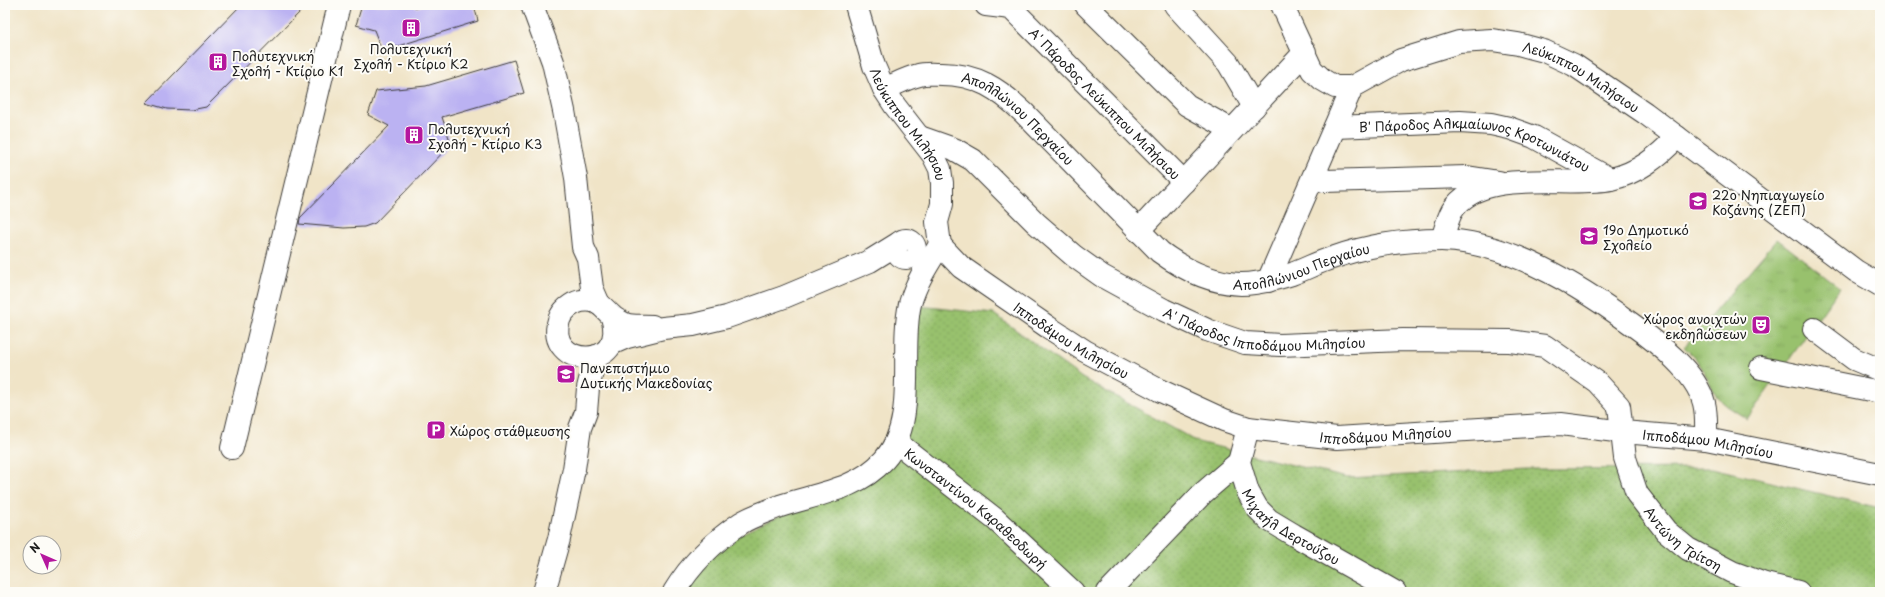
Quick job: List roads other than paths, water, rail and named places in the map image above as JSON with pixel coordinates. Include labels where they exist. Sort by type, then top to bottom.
[{"type":"street","points":[[232,448],[339,5]]},
{"type":"street","points":[[532,5],[553,62],[566,121],[576,178],[583,247],[588,258],[592,288],[615,325],[614,335],[604,350],[588,388],[586,412],[580,428],[568,500],[544,592]]},
{"type":"street","name":"Λεύκιππου Μιλήσιου","points":[[856,5],[874,66],[884,88],[895,106],[920,137],[940,168],[942,204],[937,222],[940,245]]},
{"type":"street","name":"Α' Πάροδος Λεύκιππου Μιλήσιου","points":[[986,5],[1011,8],[1184,182]]},
{"type":"street","points":[[1086,5],[1187,105],[1232,130]]},
{"type":"street","points":[[1175,5],[1228,63],[1254,107]]},
{"type":"street","points":[[1268,281],[1352,87],[1335,87],[1323,80],[1312,70],[1282,5]]},
{"type":"street","name":"Λεύκιππου Μιλήσιου","points":[[1352,87],[1401,60],[1459,42],[1492,40],[1518,44],[1544,51],[1574,65],[1645,113],[1850,266],[1880,285]]},
{"type":"street","points":[[1138,231],[1305,52]]},
{"type":"street","name":"Απολλώνιου Περγαίου","points":[[884,88],[926,74],[952,74],[968,76],[991,86],[1007,97],[1024,113],[1160,252],[1180,267],[1200,275],[1241,284],[1268,281],[1294,273],[1331,258],[1373,246],[1398,242],[1442,240],[1478,245],[1522,259],[1574,286],[1640,330],[1683,368],[1692,378],[1700,391],[1706,414],[1706,439]]},
{"type":"street","name":"Β' Πάροδος Αλκμαίωνος Κροτωνιάτου","points":[[1335,127],[1460,122],[1491,124],[1509,128],[1534,137],[1610,179]]},
{"type":"street","name":"Α' Πάροδος Ιπποδάμου Μιλησίου","points":[[920,137],[954,149],[973,160],[1036,223],[1074,256],[1102,276],[1164,310],[1207,330],[1245,343],[1280,345],[1403,340],[1510,341],[1544,346],[1569,361],[1602,386],[1619,406],[1623,432]]},
{"type":"street","points":[[1442,240],[1452,211],[1464,198],[1476,192],[1508,183],[1538,180],[1569,181],[1610,179],[1626,174],[1645,165],[1664,151],[1677,138]]},
{"type":"street","points":[[1316,172],[1324,182],[1466,177],[1508,183]]},
{"type":"street","points":[[569,353],[577,357],[587,358],[627,337],[663,328],[693,325],[727,316],[784,297],[870,261],[905,250],[940,245]]},
{"type":"street","points":[[674,592],[686,573],[709,548],[742,522],[781,506],[823,495],[847,486],[869,474],[884,460],[896,442],[905,406],[907,340],[910,305],[920,277],[940,245]]},
{"type":"street","name":"Ιπποδάμου Μιλησίου","points":[[940,245],[961,267],[1085,351],[1159,390],[1224,420],[1248,428],[1337,438],[1561,424],[1623,432],[1706,439],[1880,474]]},
{"type":"street","points":[[572,304],[579,288],[581,272],[580,259],[583,247]]},
{"type":"street","points":[[580,428],[577,410],[579,388],[577,368],[569,353],[560,341],[557,328],[560,318],[565,310],[572,304],[581,301],[591,301],[627,325],[663,328]]},
{"type":"street","points":[[1814,329],[1854,359],[1880,370]]},
{"type":"street","points":[[1761,368],[1880,392]]},
{"type":"street","points":[[1108,592],[1202,493],[1238,462],[1248,428]]},
{"type":"street","name":"Αντώνη Τρίτση","points":[[1623,432],[1625,458],[1637,494],[1666,531],[1688,549],[1732,572],[1765,584],[1798,592]]},
{"type":"street","name":"Κωνσταντίνου Καραθεοδωρή","points":[[896,442],[995,519],[1073,592]]},
{"type":"street","name":"Μιχαήλ Δερτούζου","points":[[1238,462],[1248,492],[1257,508],[1269,520],[1395,592]]},
{"type":"place","name":"Πολυτεχνική Σχολή - Κτίριο Κ2","points":[[411,28]]},
{"type":"place","name":"Πολυτεχνική Σχολή - Κτίριο Κ1","points":[[218,62]]},
{"type":"place","name":"Πολυτεχνική Σχολή - Κτίριο Κ3","points":[[414,135]]},
{"type":"place","name":"22ο Νηπιαγωγείο Κοζάνης (ΖΕΠ)","points":[[1698,201]]},
{"type":"place","name":"19ο Δημοτικό Σχολείο","points":[[1589,236]]},
{"type":"place","name":"Χώρος ανοιχτών εκδηλώσεων","points":[[1761,325]]},
{"type":"place","name":"Πανεπιστήμιο Δυτικής Μακεδονίας","points":[[566,374]]},
{"type":"place","name":"Χώρος στάθμευσης","points":[[436,430]]}]
